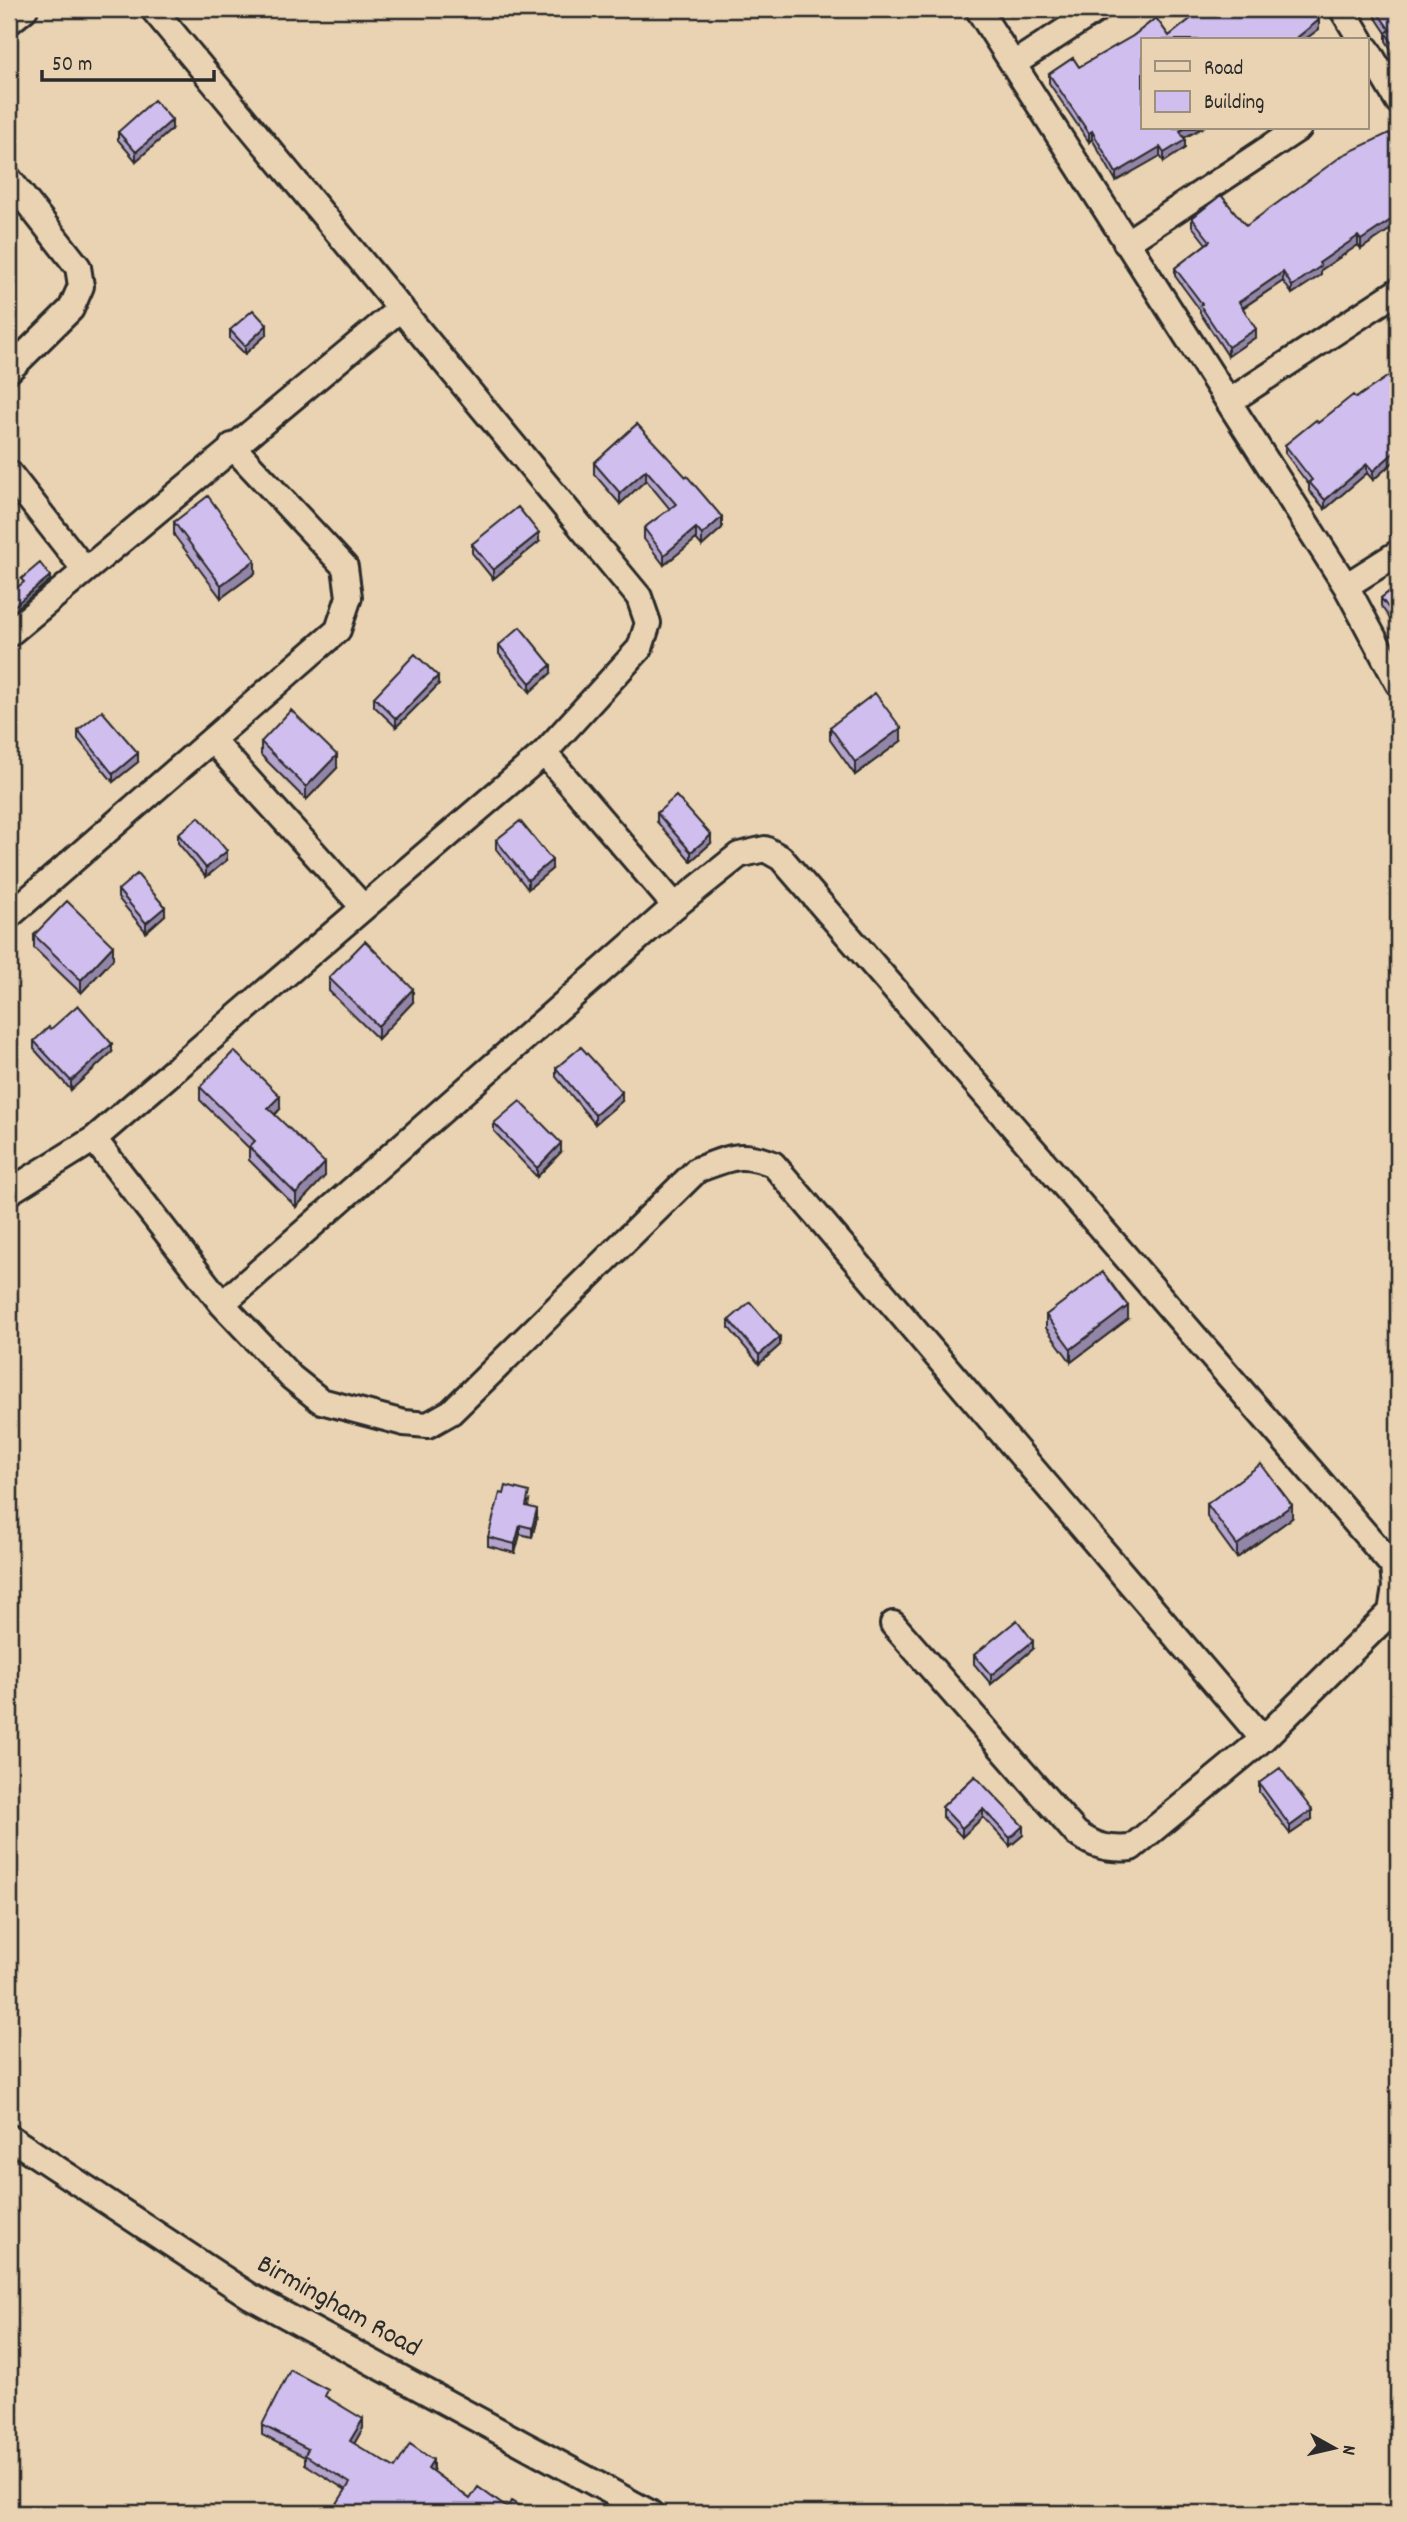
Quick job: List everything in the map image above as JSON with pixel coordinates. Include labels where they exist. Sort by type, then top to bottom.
[{"type":"street","points":[[9,22],[24,9]]},
{"type":"street","points":[[9,1192],[94,1139],[544,753],[640,648],[648,623],[639,597],[153,9]]},
{"type":"street","points":[[978,9],[1015,63],[1126,243],[1230,401],[1346,586],[1398,683]]},
{"type":"street","points":[[1015,63],[1098,9]]},
{"type":"street","points":[[1342,9],[1360,38]]},
{"type":"street","points":[[1368,53],[1374,78],[1398,101]]},
{"type":"street","points":[[1126,243],[1296,130]]},
{"type":"street","points":[[9,179],[78,267],[81,286],[71,309],[9,370]]},
{"type":"street","points":[[1230,401],[1398,291]]},
{"type":"street","points":[[9,634],[401,308]]},
{"type":"street","points":[[9,916],[338,630],[349,597],[345,567],[232,446]]},
{"type":"street","points":[[9,473],[85,570]]},
{"type":"street","points":[[1346,586],[1398,553]]},
{"type":"street","points":[[212,740],[363,906]]},
{"type":"street","points":[[544,753],[676,906]]},
{"type":"street","points":[[222,1304],[676,906],[739,855],[765,849],[781,858],[1393,1566],[1395,1587],[1391,1612],[1263,1739],[1131,1848],[1112,1850],[1091,1844],[1076,1833],[893,1624]]},
{"type":"street","points":[[94,1139],[222,1304],[291,1377],[321,1401],[404,1423],[428,1425],[451,1412],[697,1171],[731,1158],[753,1156],[773,1164],[1263,1739]]},
{"type":"street","name":"Birmingham Road","points":[[9,2137],[250,2295],[650,2513]]},
{"type":"building","points":[[1203,9],[1309,9],[1319,20],[1296,38],[1141,38],[1141,130],[1182,130],[1180,131],[1185,140],[1164,153],[1160,147],[1116,173],[1092,131],[1089,133],[1049,74],[1073,58],[1079,67],[1133,36],[1156,18],[1169,36]]},
{"type":"building","points":[[1375,9],[1398,9],[1398,51],[1386,33],[1390,30]]},
{"type":"building","points":[[154,100],[172,120],[136,152],[118,132]]},
{"type":"building","points":[[1389,133],[1398,152],[1398,156],[1392,159],[1398,167],[1398,215],[1361,240],[1358,236],[1292,286],[1283,272],[1239,302],[1256,329],[1228,347],[1200,305],[1202,304],[1175,268],[1210,241],[1192,218],[1221,195],[1246,226],[1343,155]]},
{"type":"building","points":[[253,310],[267,325],[245,346],[230,330]]},
{"type":"building","points":[[1398,367],[1398,449],[1373,471],[1367,464],[1325,500],[1309,482],[1312,480],[1285,445],[1316,420],[1318,423],[1353,395],[1356,398]]},
{"type":"building","points":[[637,424],[722,517],[702,535],[696,528],[664,555],[644,528],[676,504],[646,470],[620,493],[594,463]]},
{"type":"building","points":[[208,496],[255,560],[221,585],[174,522]]},
{"type":"building","points":[[518,507],[539,533],[493,570],[472,544]]},
{"type":"building","points":[[40,563],[50,576],[9,610],[9,594],[24,582],[21,579]]},
{"type":"building","points":[[1398,585],[1398,621],[1381,598]]},
{"type":"building","points":[[520,627],[551,665],[530,683],[499,645]]},
{"type":"building","points":[[415,654],[438,676],[396,719],[374,697]]},
{"type":"building","points":[[875,693],[901,728],[855,762],[830,727]]},
{"type":"building","points":[[291,710],[337,755],[306,787],[261,742]]},
{"type":"building","points":[[102,711],[138,753],[113,774],[78,730]]},
{"type":"building","points":[[676,796],[711,835],[691,852],[657,813]]},
{"type":"building","points":[[199,817],[227,851],[206,868],[178,834]]},
{"type":"building","points":[[520,821],[552,860],[528,880],[496,840]]},
{"type":"building","points":[[137,874],[165,907],[146,923],[118,890]]},
{"type":"building","points":[[67,901],[113,946],[81,980],[34,935]]},
{"type":"building","points":[[365,941],[413,989],[378,1026],[329,978]]},
{"type":"building","points":[[78,1005],[112,1044],[71,1081],[34,1041]]},
{"type":"building","points":[[581,1047],[622,1092],[595,1115],[556,1068]]},
{"type":"building","points":[[234,1051],[280,1096],[268,1108],[325,1163],[296,1194],[249,1147],[255,1141],[200,1087]]},
{"type":"building","points":[[520,1101],[561,1143],[537,1168],[494,1123]]},
{"type":"building","points":[[1103,1272],[1128,1306],[1071,1349],[1046,1315]]},
{"type":"building","points":[[750,1302],[780,1337],[759,1355],[729,1320]]},
{"type":"building","points":[[1261,1464],[1292,1505],[1237,1545],[1207,1504]]},
{"type":"building","points":[[506,1486],[529,1492],[526,1506],[537,1509],[532,1528],[520,1525],[515,1544],[488,1537],[500,1493],[504,1494]]},
{"type":"building","points":[[1017,1620],[1033,1641],[991,1675],[974,1655]]},
{"type":"building","points":[[1280,1768],[1312,1810],[1290,1826],[1259,1783]]},
{"type":"building","points":[[975,1776],[1023,1826],[1010,1838],[983,1809],[962,1828],[942,1807]]},
{"type":"building","points":[[290,2370],[328,2390],[325,2396],[363,2419],[350,2441],[395,2468],[410,2444],[433,2460],[428,2468],[470,2499],[478,2487],[507,2508],[511,2501],[531,2513],[331,2513],[350,2483],[305,2455],[308,2449],[262,2425]]}]
